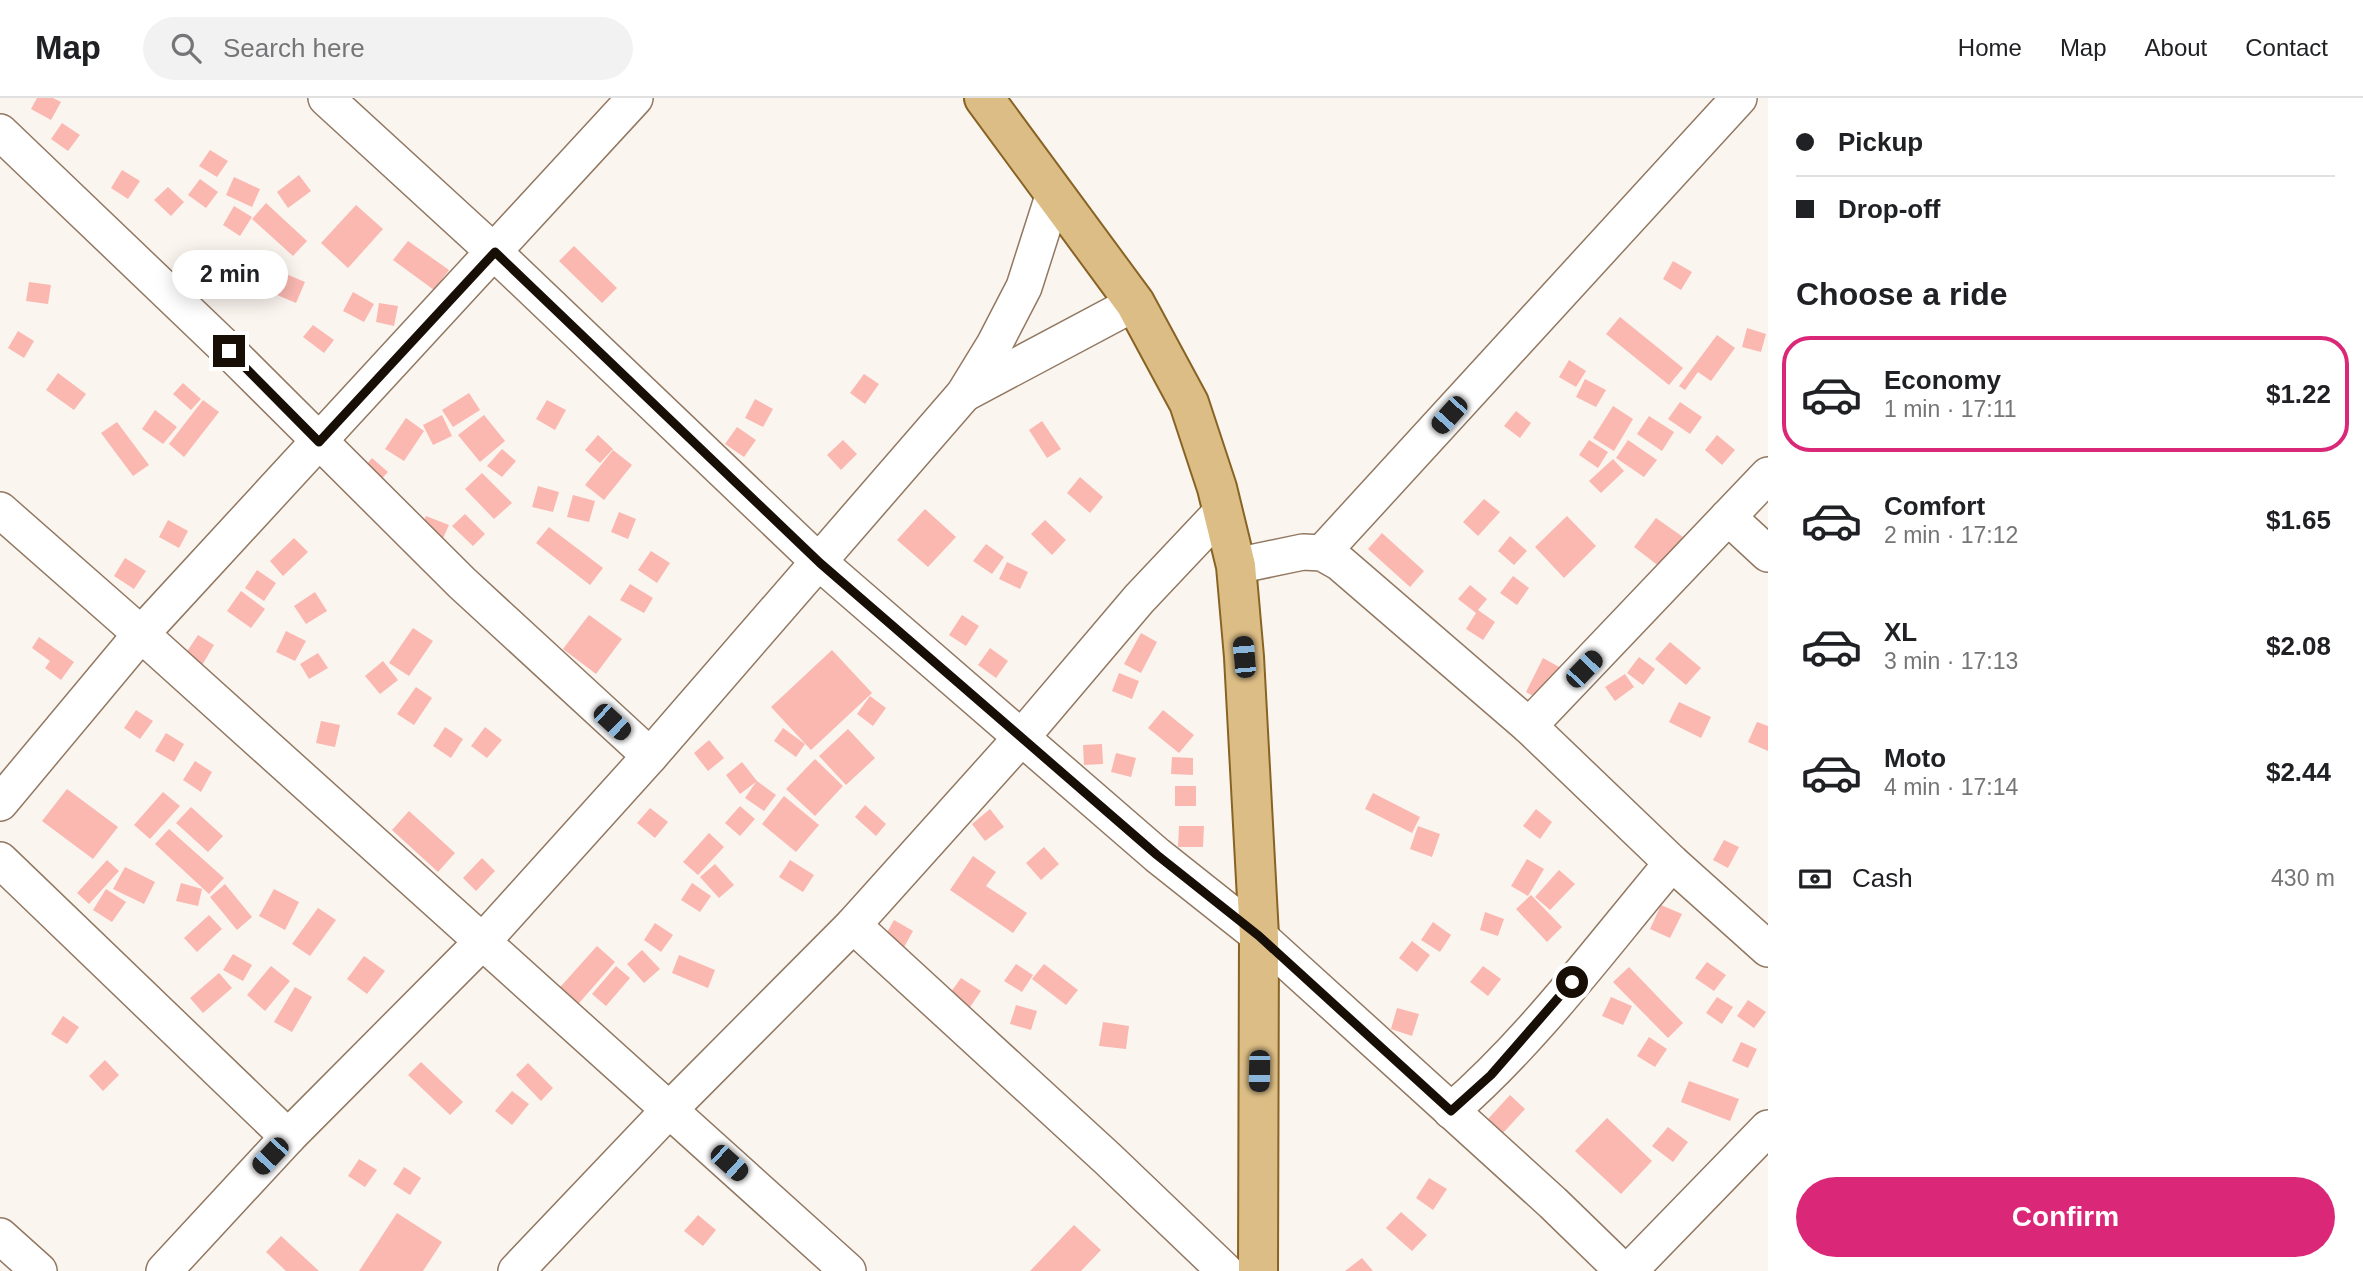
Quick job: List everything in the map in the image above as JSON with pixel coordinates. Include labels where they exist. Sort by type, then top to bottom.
[{"type":"main road","points":[[984,98],[1135,303],[1189,403],[1223,510],[1236,566],[1244,657],[1259,936],[1258,1271]]},
{"type":"street","points":[[326,98],[495,252],[820,563],[1157,855],[1259,936],[1553,1203],[1623,1271]]},
{"type":"street","points":[[0,803],[141,634],[635,98]]},
{"type":"street","points":[[1322,553],[1739,98]]},
{"type":"street","points":[[0,132],[229,351],[462,583],[650,756]]},
{"type":"street","points":[[164,1271],[288,1137],[483,941],[820,563],[964,394],[994,345],[1024,287],[1054,193]]},
{"type":"street","points":[[964,394],[1135,303]]},
{"type":"street","points":[[1530,726],[1768,475]]},
{"type":"street","points":[[0,510],[848,1271]]},
{"type":"street","points":[[516,1271],[670,1109],[853,925],[1021,738],[1139,599],[1223,510]]},
{"type":"street","points":[[1728,517],[1768,554]]},
{"type":"street","points":[[1236,566],[1303,552],[1322,553],[1340,563],[1530,726],[1672,863],[1768,949]]},
{"type":"street","points":[[0,860],[288,1137]]},
{"type":"street","points":[[1451,1111],[1491,1075],[1535,1026],[1672,863]]},
{"type":"street","points":[[853,925],[1097,1149],[1225,1271]]},
{"type":"street","points":[[1629,1271],[1768,1128]]},
{"type":"street","points":[[0,1236],[39,1271]]},
{"type":"building","points":[[37,98],[53,98],[61,102],[51,120],[31,109]]},
{"type":"building","points":[[62,123],[80,135],[68,151],[51,139]]},
{"type":"building","points":[[210,150],[228,161],[217,177],[199,166]]},
{"type":"building","points":[[122,170],[140,181],[128,199],[111,188]]},
{"type":"building","points":[[299,175],[311,191],[288,208],[277,192]]},
{"type":"building","points":[[234,177],[260,189],[252,207],[226,195]]},
{"type":"building","points":[[200,179],[218,192],[206,208],[188,195]]},
{"type":"building","points":[[168,187],[184,202],[171,216],[154,200]]},
{"type":"building","points":[[266,203],[307,241],[293,256],[252,219]]},
{"type":"building","points":[[356,205],[383,229],[348,268],[321,243]]},
{"type":"building","points":[[234,206],[252,217],[240,236],[223,225]]},
{"type":"building","points":[[408,241],[449,270],[434,290],[393,260]]},
{"type":"building","points":[[574,246],[617,288],[602,303],[559,261]]},
{"type":"building","points":[[1673,261],[1692,272],[1681,290],[1663,279]]},
{"type":"building","points":[[286,274],[305,282],[296,303],[277,295]]},
{"type":"building","points":[[29,282],[51,285],[48,304],[26,301]]},
{"type":"building","points":[[353,292],[374,304],[364,322],[343,311]]},
{"type":"building","points":[[379,303],[398,306],[394,326],[376,322]]},
{"type":"building","points":[[1620,317],[1683,368],[1669,385],[1606,334]]},
{"type":"building","points":[[313,325],[334,340],[324,353],[303,337]]},
{"type":"building","points":[[1747,328],[1766,334],[1761,352],[1742,347]]},
{"type":"building","points":[[18,331],[34,341],[24,358],[8,348]]},
{"type":"building","points":[[1717,335],[1735,348],[1711,381],[1698,372],[1685,390],[1679,386]]},
{"type":"building","points":[[1569,360],[1586,371],[1576,387],[1559,377]]},
{"type":"building","points":[[58,373],[86,394],[74,410],[46,390]]},
{"type":"building","points":[[864,374],[879,384],[865,404],[850,393]]},
{"type":"building","points":[[1585,379],[1606,390],[1596,407],[1576,397]]},
{"type":"building","points":[[183,383],[201,399],[191,410],[173,394]]},
{"type":"building","points":[[469,393],[480,410],[453,427],[442,410]]},
{"type":"building","points":[[755,399],[773,409],[763,427],[745,418]]},
{"type":"building","points":[[203,400],[219,412],[184,457],[169,444]]},
{"type":"building","points":[[547,400],[566,410],[555,430],[536,419]]},
{"type":"building","points":[[1680,402],[1702,417],[1690,434],[1668,419]]},
{"type":"building","points":[[1613,406],[1633,419],[1614,451],[1593,438]]},
{"type":"building","points":[[155,410],[177,427],[163,444],[142,429]]},
{"type":"building","points":[[1516,411],[1531,423],[1520,438],[1504,426]]},
{"type":"building","points":[[442,415],[452,436],[433,445],[423,425]]},
{"type":"building","points":[[484,415],[505,441],[480,462],[458,435]]},
{"type":"building","points":[[1649,416],[1674,432],[1662,451],[1637,434]]},
{"type":"building","points":[[406,418],[424,431],[404,461],[385,449]]},
{"type":"building","points":[[1042,421],[1061,449],[1047,458],[1029,430]]},
{"type":"building","points":[[117,422],[149,465],[133,476],[101,433]]},
{"type":"building","points":[[737,427],[756,440],[744,457],[725,444]]},
{"type":"building","points":[[598,435],[613,449],[600,463],[585,450]]},
{"type":"building","points":[[1717,435],[1735,450],[1722,465],[1705,450]]},
{"type":"building","points":[[843,440],[857,454],[841,470],[827,455]]},
{"type":"building","points":[[1589,440],[1608,452],[1598,468],[1579,455]]},
{"type":"building","points":[[1628,440],[1657,460],[1644,477],[1616,458]]},
{"type":"building","points":[[502,449],[516,461],[502,477],[487,466]]},
{"type":"building","points":[[613,450],[632,465],[604,500],[585,485]]},
{"type":"building","points":[[372,458],[388,472],[374,487],[358,474]]},
{"type":"building","points":[[1613,459],[1624,471],[1601,493],[1589,481]]},
{"type":"building","points":[[482,473],[512,503],[494,519],[465,489]]},
{"type":"building","points":[[1080,477],[1103,497],[1090,513],[1067,493]]},
{"type":"building","points":[[538,486],[559,492],[553,512],[532,507]]},
{"type":"building","points":[[573,495],[595,501],[589,522],[567,517]]},
{"type":"building","points":[[1484,499],[1500,512],[1478,536],[1463,522]]},
{"type":"building","points":[[925,509],[956,537],[928,567],[897,540]]},
{"type":"building","points":[[619,512],[636,519],[628,539],[611,532]]},
{"type":"building","points":[[465,514],[485,534],[473,546],[452,526]]},
{"type":"building","points":[[426,516],[449,525],[440,545],[417,535]]},
{"type":"building","points":[[1567,516],[1596,546],[1564,578],[1535,547]]},
{"type":"building","points":[[1656,518],[1683,537],[1660,567],[1634,547]]},
{"type":"building","points":[[168,520],[188,531],[179,548],[159,537]]},
{"type":"building","points":[[1045,520],[1066,540],[1052,555],[1031,534]]},
{"type":"building","points":[[549,527],[603,568],[590,585],[536,543]]},
{"type":"building","points":[[1382,533],[1424,571],[1410,587],[1368,549]]},
{"type":"building","points":[[1510,536],[1527,551],[1514,565],[1498,551]]},
{"type":"building","points":[[294,538],[308,552],[283,576],[270,561]]},
{"type":"building","points":[[986,544],[1004,557],[992,574],[973,561]]},
{"type":"building","points":[[651,551],[670,563],[657,583],[638,570]]},
{"type":"building","points":[[125,558],[146,571],[134,589],[114,576]]},
{"type":"building","points":[[1007,562],[1028,572],[1020,589],[999,579]]},
{"type":"building","points":[[257,570],[276,583],[264,601],[245,588]]},
{"type":"building","points":[[1513,576],[1529,588],[1517,605],[1500,593]]},
{"type":"building","points":[[630,584],[653,598],[644,613],[620,600]]},
{"type":"building","points":[[1470,585],[1487,599],[1478,610],[1495,622],[1483,640],[1466,629],[1476,613],[1458,599]]},
{"type":"building","points":[[241,591],[265,609],[251,628],[227,611]]},
{"type":"building","points":[[315,592],[327,611],[306,624],[294,606]]},
{"type":"building","points":[[589,615],[622,639],[596,674],[563,649]]},
{"type":"building","points":[[962,615],[979,626],[966,646],[949,635]]},
{"type":"building","points":[[413,628],[433,641],[409,676],[389,663]]},
{"type":"building","points":[[286,631],[306,641],[295,661],[276,652]]},
{"type":"building","points":[[1141,633],[1157,642],[1141,673],[1124,664]]},
{"type":"building","points":[[198,635],[214,645],[201,667],[184,656]]},
{"type":"building","points":[[39,637],[74,662],[61,680],[45,668],[50,661],[32,648]]},
{"type":"building","points":[[1670,642],[1701,668],[1686,685],[1655,659]]},
{"type":"building","points":[[990,648],[1008,661],[996,678],[978,665]]},
{"type":"building","points":[[832,650],[872,693],[811,750],[771,707]]},
{"type":"building","points":[[318,653],[328,668],[309,679],[300,664]]},
{"type":"building","points":[[1639,657],[1655,669],[1643,685],[1627,673]]},
{"type":"building","points":[[1543,658],[1561,668],[1544,702],[1526,692]]},
{"type":"building","points":[[383,661],[398,680],[380,694],[365,676]]},
{"type":"building","points":[[1119,673],[1139,681],[1132,699],[1112,691]]},
{"type":"building","points":[[1625,674],[1634,687],[1615,701],[1605,687]]},
{"type":"building","points":[[416,687],[432,698],[414,725],[397,714]]},
{"type":"building","points":[[870,696],[886,708],[873,726],[857,714]]},
{"type":"building","points":[[1679,702],[1711,717],[1701,738],[1669,722]]},
{"type":"building","points":[[136,710],[153,721],[140,739],[124,728]]},
{"type":"building","points":[[1163,710],[1194,735],[1179,753],[1148,728]]},
{"type":"building","points":[[321,721],[340,725],[335,747],[316,743]]},
{"type":"building","points":[[1757,722],[1768,726],[1768,751],[1748,742]]},
{"type":"building","points":[[445,727],[463,739],[451,758],[433,746]]},
{"type":"building","points":[[485,727],[502,740],[487,758],[471,746]]},
{"type":"building","points":[[783,728],[805,744],[796,757],[774,741]]},
{"type":"building","points":[[848,729],[875,758],[846,785],[819,756]]},
{"type":"building","points":[[166,733],[184,744],[174,762],[155,751]]},
{"type":"building","points":[[709,740],[724,758],[708,771],[694,753]]},
{"type":"building","points":[[1102,744],[1103,764],[1084,765],[1083,745]]},
{"type":"building","points":[[1116,753],[1136,758],[1131,777],[1111,772]]},
{"type":"building","points":[[1172,757],[1193,758],[1193,775],[1171,774]]},
{"type":"building","points":[[815,759],[843,786],[815,816],[786,789]]},
{"type":"building","points":[[195,761],[212,772],[201,792],[183,780]]},
{"type":"building","points":[[742,762],[757,781],[776,795],[764,811],[745,798],[756,782],[740,794],[726,775]]},
{"type":"building","points":[[1175,786],[1196,786],[1196,806],[1175,806]]},
{"type":"building","points":[[67,789],[118,827],[93,859],[42,821]]},
{"type":"building","points":[[163,792],[180,806],[150,839],[134,825]]},
{"type":"building","points":[[1373,793],[1420,817],[1412,833],[1365,809]]},
{"type":"building","points":[[784,796],[819,825],[796,852],[762,824]]},
{"type":"building","points":[[865,805],[886,824],[876,836],[855,817]]},
{"type":"building","points":[[740,806],[755,819],[740,836],[725,823]]},
{"type":"building","points":[[191,807],[223,836],[208,852],[176,823]]},
{"type":"building","points":[[650,808],[668,822],[655,838],[637,823]]},
{"type":"building","points":[[990,809],[1004,827],[985,841],[972,824]]},
{"type":"building","points":[[1536,809],[1552,822],[1540,839],[1523,826]]},
{"type":"building","points":[[409,811],[455,853],[438,872],[392,830]]},
{"type":"building","points":[[1179,826],[1204,826],[1203,847],[1178,847]]},
{"type":"building","points":[[1418,826],[1440,834],[1432,857],[1410,849]]},
{"type":"building","points":[[169,829],[224,878],[209,894],[155,844]]},
{"type":"building","points":[[709,833],[724,847],[698,875],[683,862]]},
{"type":"building","points":[[1724,840],[1739,847],[1728,868],[1713,860]]},
{"type":"building","points":[[1044,847],[1059,864],[1041,880],[1026,863]]},
{"type":"building","points":[[973,856],[996,872],[986,886],[1027,913],[1013,933],[950,890]]},
{"type":"building","points":[[482,858],[495,871],[476,891],[463,878]]},
{"type":"building","points":[[1527,859],[1544,869],[1528,896],[1511,886]]},
{"type":"building","points":[[107,860],[119,871],[89,904],[77,893]]},
{"type":"building","points":[[790,860],[814,875],[803,892],[779,877]]},
{"type":"building","points":[[715,864],[734,885],[719,898],[700,877]]},
{"type":"building","points":[[125,867],[155,882],[144,904],[113,889]]},
{"type":"building","points":[[1559,870],[1575,884],[1550,910],[1535,897]]},
{"type":"building","points":[[181,883],[202,889],[198,906],[176,901]]},
{"type":"building","points":[[692,883],[711,896],[700,912],[681,900]]},
{"type":"building","points":[[225,884],[252,917],[237,930],[210,897]]},
{"type":"building","points":[[106,889],[126,902],[112,922],[93,910]]},
{"type":"building","points":[[274,889],[299,902],[285,930],[259,916]]},
{"type":"building","points":[[1531,895],[1562,927],[1547,942],[1516,909]]},
{"type":"building","points":[[1661,905],[1682,914],[1670,938],[1650,929]]},
{"type":"building","points":[[318,908],[336,920],[310,956],[292,944]]},
{"type":"building","points":[[1485,912],[1504,919],[1498,936],[1480,930]]},
{"type":"building","points":[[209,915],[222,929],[197,952],[184,938]]},
{"type":"building","points":[[894,920],[913,931],[903,949],[884,938]]},
{"type":"building","points":[[1433,922],[1451,935],[1440,952],[1421,940]]},
{"type":"building","points":[[655,923],[673,935],[661,952],[644,940]]},
{"type":"building","points":[[1412,941],[1430,955],[1417,972],[1399,958]]},
{"type":"building","points":[[597,946],[615,962],[573,1010],[554,994]]},
{"type":"building","points":[[642,950],[660,969],[644,983],[627,964]]},
{"type":"building","points":[[233,954],[252,965],[243,981],[223,970]]},
{"type":"building","points":[[679,955],[715,970],[708,988],[672,973]]},
{"type":"building","points":[[364,956],[385,971],[367,994],[347,979]]},
{"type":"building","points":[[1707,962],[1726,975],[1714,991],[1695,978]]},
{"type":"building","points":[[1016,964],[1033,975],[1022,992],[1004,981]]},
{"type":"building","points":[[1044,964],[1078,990],[1066,1005],[1032,979]]},
{"type":"building","points":[[271,966],[290,981],[265,1011],[247,995]]},
{"type":"building","points":[[616,966],[630,978],[606,1006],[592,994]]},
{"type":"building","points":[[1483,966],[1501,979],[1488,996],[1470,982]]},
{"type":"building","points":[[1629,967],[1683,1023],[1668,1038],[1613,982]]},
{"type":"building","points":[[219,973],[232,988],[203,1013],[190,998]]},
{"type":"building","points":[[961,978],[981,991],[968,1010],[948,996]]},
{"type":"building","points":[[295,987],[312,997],[292,1032],[274,1022]]},
{"type":"building","points":[[1611,997],[1632,1006],[1623,1025],[1602,1016]]},
{"type":"building","points":[[1717,997],[1733,1007],[1722,1024],[1706,1013]]},
{"type":"building","points":[[1748,1000],[1766,1012],[1754,1028],[1737,1016]]},
{"type":"building","points":[[1016,1005],[1037,1011],[1031,1030],[1010,1024]]},
{"type":"building","points":[[1397,1008],[1419,1014],[1412,1036],[1391,1029]]},
{"type":"building","points":[[63,1016],[79,1027],[67,1044],[51,1034]]},
{"type":"building","points":[[1103,1022],[1129,1026],[1126,1049],[1099,1046]]},
{"type":"building","points":[[1649,1037],[1667,1049],[1655,1067],[1637,1056]]},
{"type":"building","points":[[1741,1042],[1757,1049],[1748,1068],[1732,1061]]},
{"type":"building","points":[[105,1060],[119,1075],[103,1091],[89,1076]]},
{"type":"building","points":[[421,1062],[463,1102],[450,1115],[408,1075]]},
{"type":"building","points":[[528,1063],[553,1088],[541,1101],[516,1075]]},
{"type":"building","points":[[1689,1081],[1739,1099],[1730,1121],[1681,1102]]},
{"type":"building","points":[[512,1091],[529,1104],[512,1125],[495,1111]]},
{"type":"building","points":[[1510,1095],[1525,1109],[1503,1133],[1488,1119]]},
{"type":"building","points":[[1607,1118],[1652,1161],[1621,1194],[1575,1151]]},
{"type":"building","points":[[1668,1127],[1688,1142],[1673,1162],[1652,1146]]},
{"type":"building","points":[[359,1159],[377,1170],[365,1187],[348,1176]]},
{"type":"building","points":[[404,1167],[421,1178],[410,1195],[393,1184]]},
{"type":"building","points":[[1429,1178],[1447,1189],[1433,1210],[1416,1198]]},
{"type":"building","points":[[1401,1212],[1427,1235],[1412,1251],[1386,1228]]},
{"type":"building","points":[[397,1213],[442,1242],[423,1271],[359,1271]]},
{"type":"building","points":[[698,1215],[716,1230],[703,1246],[684,1231]]},
{"type":"building","points":[[1074,1225],[1101,1250],[1081,1271],[1030,1271]]},
{"type":"building","points":[[281,1236],[319,1271],[286,1271],[266,1252]]},
{"type":"building","points":[[1362,1258],[1373,1271],[1345,1271]]},
{"type":"route","points":[[229,351],[319,442],[495,252],[820,563],[1157,855],[1259,936],[1451,1111],[1491,1075],[1572,982]]}]
